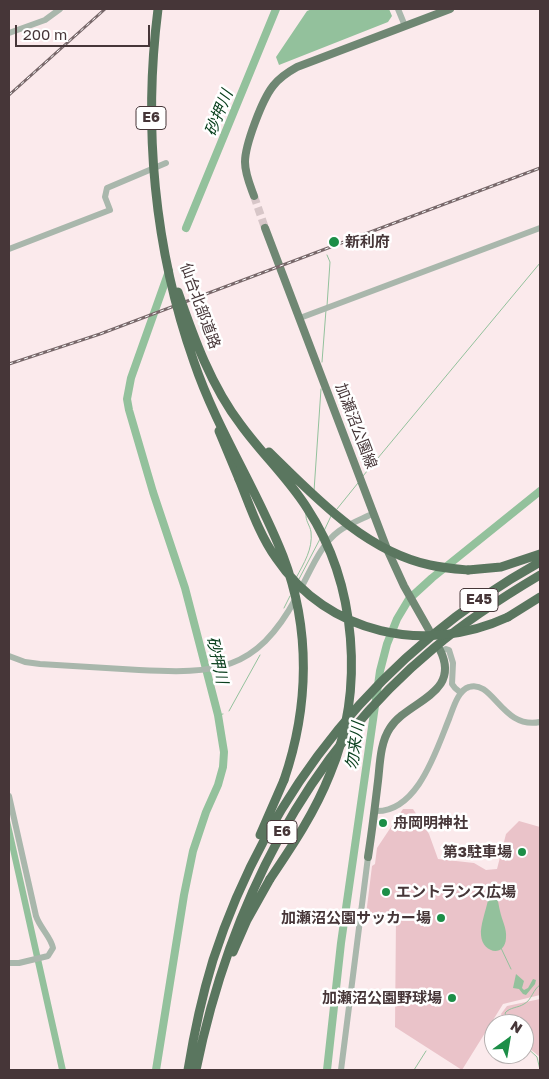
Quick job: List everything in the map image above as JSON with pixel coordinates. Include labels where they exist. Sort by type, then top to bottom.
[{"type":"highway","name":"仙台北部道路","points":[[158,9],[154,44],[151,109],[153,156],[161,228],[170,283],[194,363]]},
{"type":"highway","name":"仙台北部道路","points":[[161,228],[169,263],[190,326],[201,354],[220,392]]},
{"type":"highway","points":[[194,363],[262,535],[284,569],[313,598],[332,611],[358,624],[387,632],[436,637],[483,628],[508,617],[540,597]]},
{"type":"highway","points":[[194,363],[217,421],[267,519],[283,556],[295,591],[304,653],[302,705],[291,761],[277,799],[236,888],[219,936],[213,961]]},
{"type":"highway","points":[[220,392],[261,443],[329,507],[364,536],[396,554],[431,566],[468,570],[501,567],[540,554]]},
{"type":"highway","points":[[199,1056],[218,992],[247,920],[270,879],[309,819],[331,772],[346,724],[351,675],[346,606],[341,584],[327,545],[296,492],[240,425],[220,392]]},
{"type":"highway","name":"E45","points":[[421,644],[449,621],[486,595],[540,562]]},
{"type":"highway","name":"E45","points":[[438,650],[490,607],[540,575]]},
{"type":"highway","name":"E6","points":[[188,1070],[197,1022],[213,961],[248,872],[270,828],[295,786],[356,707],[421,644]]},
{"type":"highway","name":"E6","points":[[196,1070],[214,992],[231,941],[251,893],[287,824],[314,781],[347,737],[382,697],[438,650]]},
{"type":"main road","points":[[254,196],[246,173],[246,152],[267,95],[277,81],[297,67],[450,9]]},
{"type":"main road","name":"加瀬沼公園線","points":[[265,228],[387,549],[406,591],[429,630]]},
{"type":"main road","points":[[368,858],[386,735],[397,719],[427,698],[440,685],[445,668],[438,650]]},
{"type":"street","points":[[9,33],[45,20],[60,9]]},
{"type":"street","points":[[398,9],[405,26]]},
{"type":"street","points":[[9,249],[110,210],[105,197],[107,188],[166,163]]},
{"type":"street","points":[[300,318],[540,228]]},
{"type":"street","points":[[9,656],[25,662],[40,664],[184,672],[213,669],[233,663],[249,655],[275,632],[288,613],[330,539],[339,531],[374,513]]},
{"type":"street","points":[[438,650],[449,650],[453,663],[452,684],[461,693]]},
{"type":"street","points":[[374,811],[392,809],[401,805],[415,788],[432,760],[461,693],[470,687],[482,688],[518,721],[540,722]]},
{"type":"street","points":[[9,796],[36,916],[41,928],[53,945],[51,954],[44,957],[19,963],[9,962]]},
{"type":"street","points":[[341,1070],[368,858]]},
{"type":"shaded area","points":[[312,9],[389,9],[392,16],[388,22],[279,65],[276,57],[307,11]]},
{"type":"shaded area","points":[[403,809],[413,809],[429,834],[438,859],[474,863],[486,870],[497,869],[506,834],[519,821],[540,827],[540,995],[503,1004],[497,1014],[484,1014],[484,1035],[462,1070],[395,1027],[396,917],[366,915],[372,866],[375,864],[377,848]]},
{"type":"shaded area","points":[[9,816],[66,1070],[59,1070],[9,845]]},
{"type":"shaded area","points":[[489,893],[498,900],[506,931],[505,944],[498,951],[485,946],[481,935],[488,900],[484,896]]},
{"type":"shaded area","points":[[516,974],[524,981],[522,988],[524,990],[528,988],[533,979],[536,980],[526,995],[519,989],[513,988]]},
{"type":"shaded area","points":[[540,999],[540,1057],[534,1052],[534,1014],[501,1014],[507,1006]]},
{"type":"waterway","name":"砂押川","points":[[186,228],[276,9]]},
{"type":"waterway","points":[[327,255],[330,262],[327,306]]},
{"type":"waterway","points":[[363,476],[540,263]]},
{"type":"waterway","name":"砂押川","points":[[156,1070],[184,895],[193,851],[206,812],[218,785],[223,767],[224,752],[218,715],[185,588],[153,492],[127,399],[131,378],[169,271]]},
{"type":"waterway","points":[[322,362],[326,310]]},
{"type":"waterway","points":[[314,491],[321,389]]},
{"type":"waterway","points":[[337,509],[358,483]]},
{"type":"waterway","name":"勿来川","points":[[327,1070],[341,943],[380,671],[387,644],[397,619],[409,599],[432,578],[540,491]]},
{"type":"waterway","points":[[296,578],[311,544],[311,532],[306,513]]},
{"type":"waterway","points":[[324,531],[331,516]]},
{"type":"waterway","points":[[299,579],[320,539]]},
{"type":"waterway","points":[[284,608],[290,596]]},
{"type":"waterway","points":[[229,711],[260,655]]},
{"type":"waterway","name":"砂押川","points":[[218,715],[223,714]]},
{"type":"waterway","points":[[501,948],[511,969]]},
{"type":"waterway","points":[[505,1014],[509,1010],[527,1002],[540,985]]},
{"type":"waterway","points":[[414,1070],[426,1051]]},
{"type":"waterway","points":[[534,1054],[537,1057],[540,1070]]},
{"type":"tunnel","points":[[254,196],[265,228]]},
{"type":"railway","points":[[9,95],[105,9]]},
{"type":"railway","points":[[9,364],[100,334],[540,168]]},
{"type":"place","name":"新利府","points":[[334,242]]},
{"type":"place","name":"舟岡明神社","points":[[383,823]]},
{"type":"place","name":"第3駐車場","points":[[522,852]]},
{"type":"place","name":"エントランス広場","points":[[386,892]]},
{"type":"place","name":"加瀬沼公園サッカー場","points":[[441,918]]},
{"type":"place","name":"加瀬沼公園野球場","points":[[452,998]]}]
